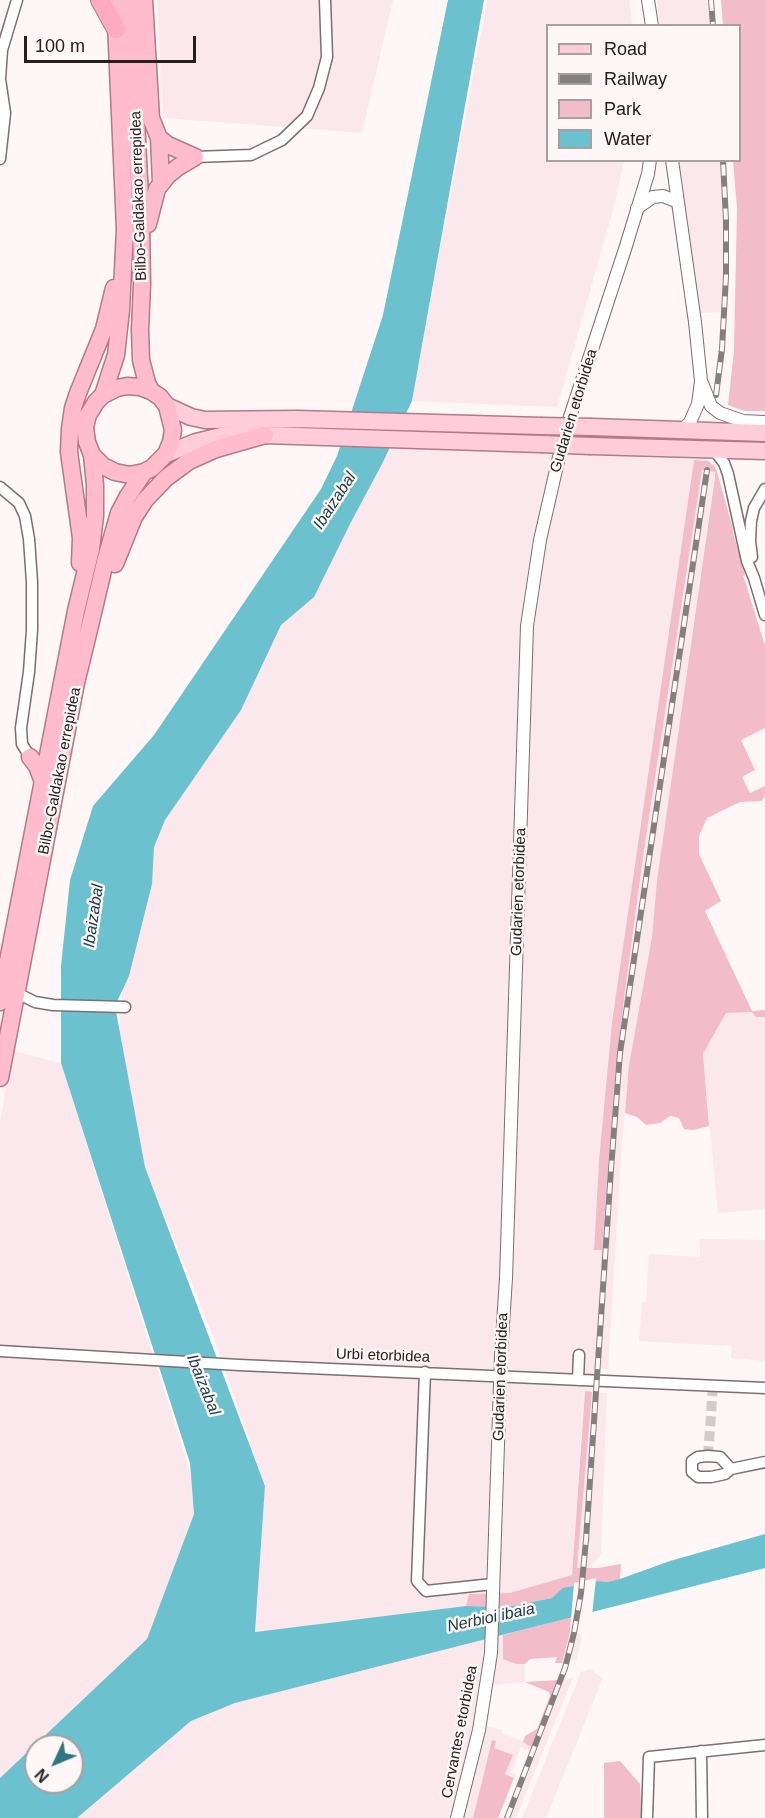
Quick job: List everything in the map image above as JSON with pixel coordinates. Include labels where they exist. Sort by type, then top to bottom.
[{"type":"highway","points":[[100,0],[116,29]]},
{"type":"highway","name":"Bilbo-Galdakao errepidea","points":[[0,1002],[76,611],[91,549],[95,516],[95,485],[92,455],[85,427],[91,409],[103,395],[116,355],[126,218],[115,0]]},
{"type":"highway","name":"Bilbo-Galdakao errepidea","points":[[130,0],[142,258],[141,360],[151,391],[159,396],[167,406]]},
{"type":"highway","points":[[144,0],[151,118],[159,138],[161,183]]},
{"type":"highway","points":[[159,138],[168,145],[195,157]]},
{"type":"highway","points":[[142,258],[150,210],[157,189],[178,167],[195,157]]},
{"type":"highway","name":"Bilbo-Galdakao errepidea","points":[[76,611],[81,538],[69,452],[70,429],[78,393],[104,329],[113,291],[116,264],[125,240]]},
{"type":"highway","points":[[103,395],[127,386],[151,391]]},
{"type":"highway","points":[[166,454],[173,430],[167,406]]},
{"type":"highway","points":[[87,638],[100,611],[121,547],[134,517],[145,500],[166,478],[189,461],[216,449],[265,435]]},
{"type":"highway","name":"Bilbo-Galdakao errepidea","points":[[0,1078],[74,694],[105,562],[119,513],[128,496],[144,472],[166,454]]},
{"type":"highway","points":[[92,455],[104,466],[116,472],[130,475],[144,472]]},
{"type":"highway","points":[[30,757],[38,757],[50,746]]},
{"type":"highway","points":[[30,757],[37,766],[43,782]]},
{"type":"main road","name":"Gudarien etorbidea","points":[[167,406],[191,417],[205,420],[410,421],[765,433]]},
{"type":"main road","name":"Gudarien etorbidea","points":[[166,454],[221,435],[765,451]]},
{"type":"street","points":[[0,159],[5,113],[0,79],[2,45],[18,0]]},
{"type":"street","points":[[195,157],[251,155],[282,141],[307,116],[319,88],[327,57],[325,0]]},
{"type":"street","points":[[648,0],[652,24]]},
{"type":"street","name":"Gudarien etorbidea","points":[[490,1653],[500,1375],[507,1254],[527,626],[540,540],[564,435],[648,174],[650,162]]},
{"type":"street","points":[[648,174],[655,168],[672,163],[695,322],[701,381],[698,404],[690,422],[683,430]]},
{"type":"street","points":[[637,207],[652,196],[663,196],[678,202]]},
{"type":"street","points":[[701,381],[711,406],[720,413],[743,421],[765,422]]},
{"type":"street","points":[[713,449],[724,463],[728,474],[747,561],[765,615]]},
{"type":"street","points":[[0,487],[18,503],[25,516],[29,539],[32,630],[21,729],[22,744],[30,757]]},
{"type":"street","points":[[754,578],[750,541],[751,521],[754,508],[765,489]]},
{"type":"street","points":[[17,993],[34,1002],[53,1005],[125,1007]]},
{"type":"street","name":"Urbi etorbidea","points":[[0,1351],[239,1365],[765,1388]]},
{"type":"street","points":[[578,1380],[579,1355]]},
{"type":"street","points":[[425,1372],[417,1581],[426,1591],[492,1588]]},
{"type":"street","points":[[732,1470],[765,1462]]},
{"type":"street","name":"Cervantes etorbidea","points":[[458,1818],[479,1730],[490,1653]]},
{"type":"street","points":[[647,1818],[649,1757],[765,1745],[765,1755]]},
{"type":"street","points":[[701,1751],[702,1818]]},
{"type":"shaded area","points":[[157,0],[393,0],[362,133],[163,118]]},
{"type":"shaded area","points":[[487,0],[630,0],[632,24],[546,24],[546,162],[624,162],[615,203],[557,407],[412,401]]},
{"type":"shaded area","points":[[657,0],[707,0],[710,24],[660,24]]},
{"type":"shaded area","points":[[679,162],[720,162],[724,244],[723,312],[700,313]]},
{"type":"shaded area","points":[[391,445],[694,460],[612,1022],[599,1160],[594,1250],[602,1250],[614,1087],[624,999],[644,850],[702,469],[715,472],[657,880],[652,937],[629,1065],[608,1369],[594,1368],[592,1392],[607,1393],[601,1554],[592,1568],[577,1569],[592,1393],[584,1392],[572,1575],[510,1593],[470,1594],[466,1606],[255,1632],[265,1486],[216,1344],[145,1167],[119,1029],[133,874],[192,749]]},
{"type":"shaded area","points":[[765,1010],[765,1209],[718,1213],[703,1054],[726,1013]]},
{"type":"shaded area","points":[[13,1051],[61,1063],[190,1472],[194,1514],[147,1640],[47,1734],[24,1734],[24,1755],[0,1778],[0,1122]]},
{"type":"shaded area","points":[[700,1239],[765,1240],[765,1361],[731,1358],[732,1346],[639,1341],[642,1302],[646,1302],[649,1254],[700,1257]]},
{"type":"shaded area","points":[[570,1632],[582,1635],[577,1659],[562,1663]]},
{"type":"shaded area","points":[[503,1635],[502,1658],[516,1664],[525,1664],[525,1682],[493,1685],[486,1726],[502,1730],[502,1733],[531,1745],[558,1680],[573,1678],[516,1818],[504,1818],[531,1752],[521,1747],[511,1773],[516,1775],[514,1778],[505,1774],[492,1740],[473,1818],[77,1818],[191,1721],[235,1703]]},
{"type":"shaded area","points":[[590,1669],[603,1678],[546,1818],[522,1818],[581,1672]]},
{"type":"green space","points":[[721,0],[765,0],[765,411],[744,411],[728,405],[734,351],[737,208],[733,162],[741,162],[741,24],[723,24]]},
{"type":"green space","points":[[694,460],[708,461],[716,468],[745,575],[743,576],[765,646],[765,728],[741,740],[755,770],[742,777],[750,793],[765,786],[765,795],[762,801],[740,802],[707,818],[699,836],[699,854],[721,901],[705,911],[752,1011],[765,1010],[765,1017],[756,1017],[752,1012],[726,1013],[703,1054],[709,1126],[693,1130],[684,1129],[679,1118],[670,1116],[660,1123],[646,1125],[637,1117],[625,1113],[629,1065],[652,937],[657,880],[715,477],[715,472],[702,470],[644,850],[624,999],[614,1087],[602,1250],[594,1250],[599,1160],[612,1022]]},
{"type":"green space","points":[[585,1391],[592,1392],[577,1568],[598,1568],[621,1564],[620,1579],[607,1582],[598,1581],[552,1598],[507,1607],[466,1606],[469,1594],[510,1593],[572,1575]]},
{"type":"green space","points":[[571,1617],[570,1632],[562,1663],[555,1663],[557,1657],[530,1659],[525,1664],[516,1664],[503,1659],[503,1635]]},
{"type":"green space","points":[[558,1680],[533,1748],[523,1742],[525,1736],[537,1729],[550,1696],[549,1692],[525,1682]]},
{"type":"green space","points":[[492,1740],[496,1741],[494,1748],[513,1755],[505,1774],[514,1778],[498,1818],[473,1818]]},
{"type":"green space","points":[[620,1761],[640,1784],[642,1818],[604,1818],[604,1763]]},
{"type":"water","points":[[448,0],[484,0],[412,401],[314,597],[281,625],[241,710],[165,820],[154,847],[152,884],[129,976],[115,1006],[145,1167],[265,1486],[255,1632],[466,1606],[507,1607],[552,1598],[563,1588],[620,1579],[670,1561],[765,1534],[765,1568],[235,1703],[191,1721],[77,1818],[0,1818],[0,1778],[24,1755],[24,1794],[84,1794],[84,1734],[47,1734],[147,1639],[194,1514],[190,1463],[61,1063],[61,966],[70,880],[93,806],[154,735],[321,489],[337,456],[383,315]]},
{"type":"pier","points":[[596,1578],[592,1615],[571,1620],[574,1583]]},
{"type":"tunnel","points":[[708,1456],[713,1386]]},
{"type":"railway","points":[[711,0],[713,24]]},
{"type":"railway","points":[[716,395],[722,349],[726,276],[723,162]]},
{"type":"railway","points":[[507,1818],[565,1668],[581,1593],[620,1053],[707,470]]},
{"type":"water label","name":"Ibaizabal","points":[[335,501]]},
{"type":"water label","name":"Ibaizabal","points":[[94,916]]},
{"type":"water label","name":"Ibaizabal","points":[[203,1385]]},
{"type":"water label","name":"Nerbioi ibaia","points":[[491,1618]]}]
